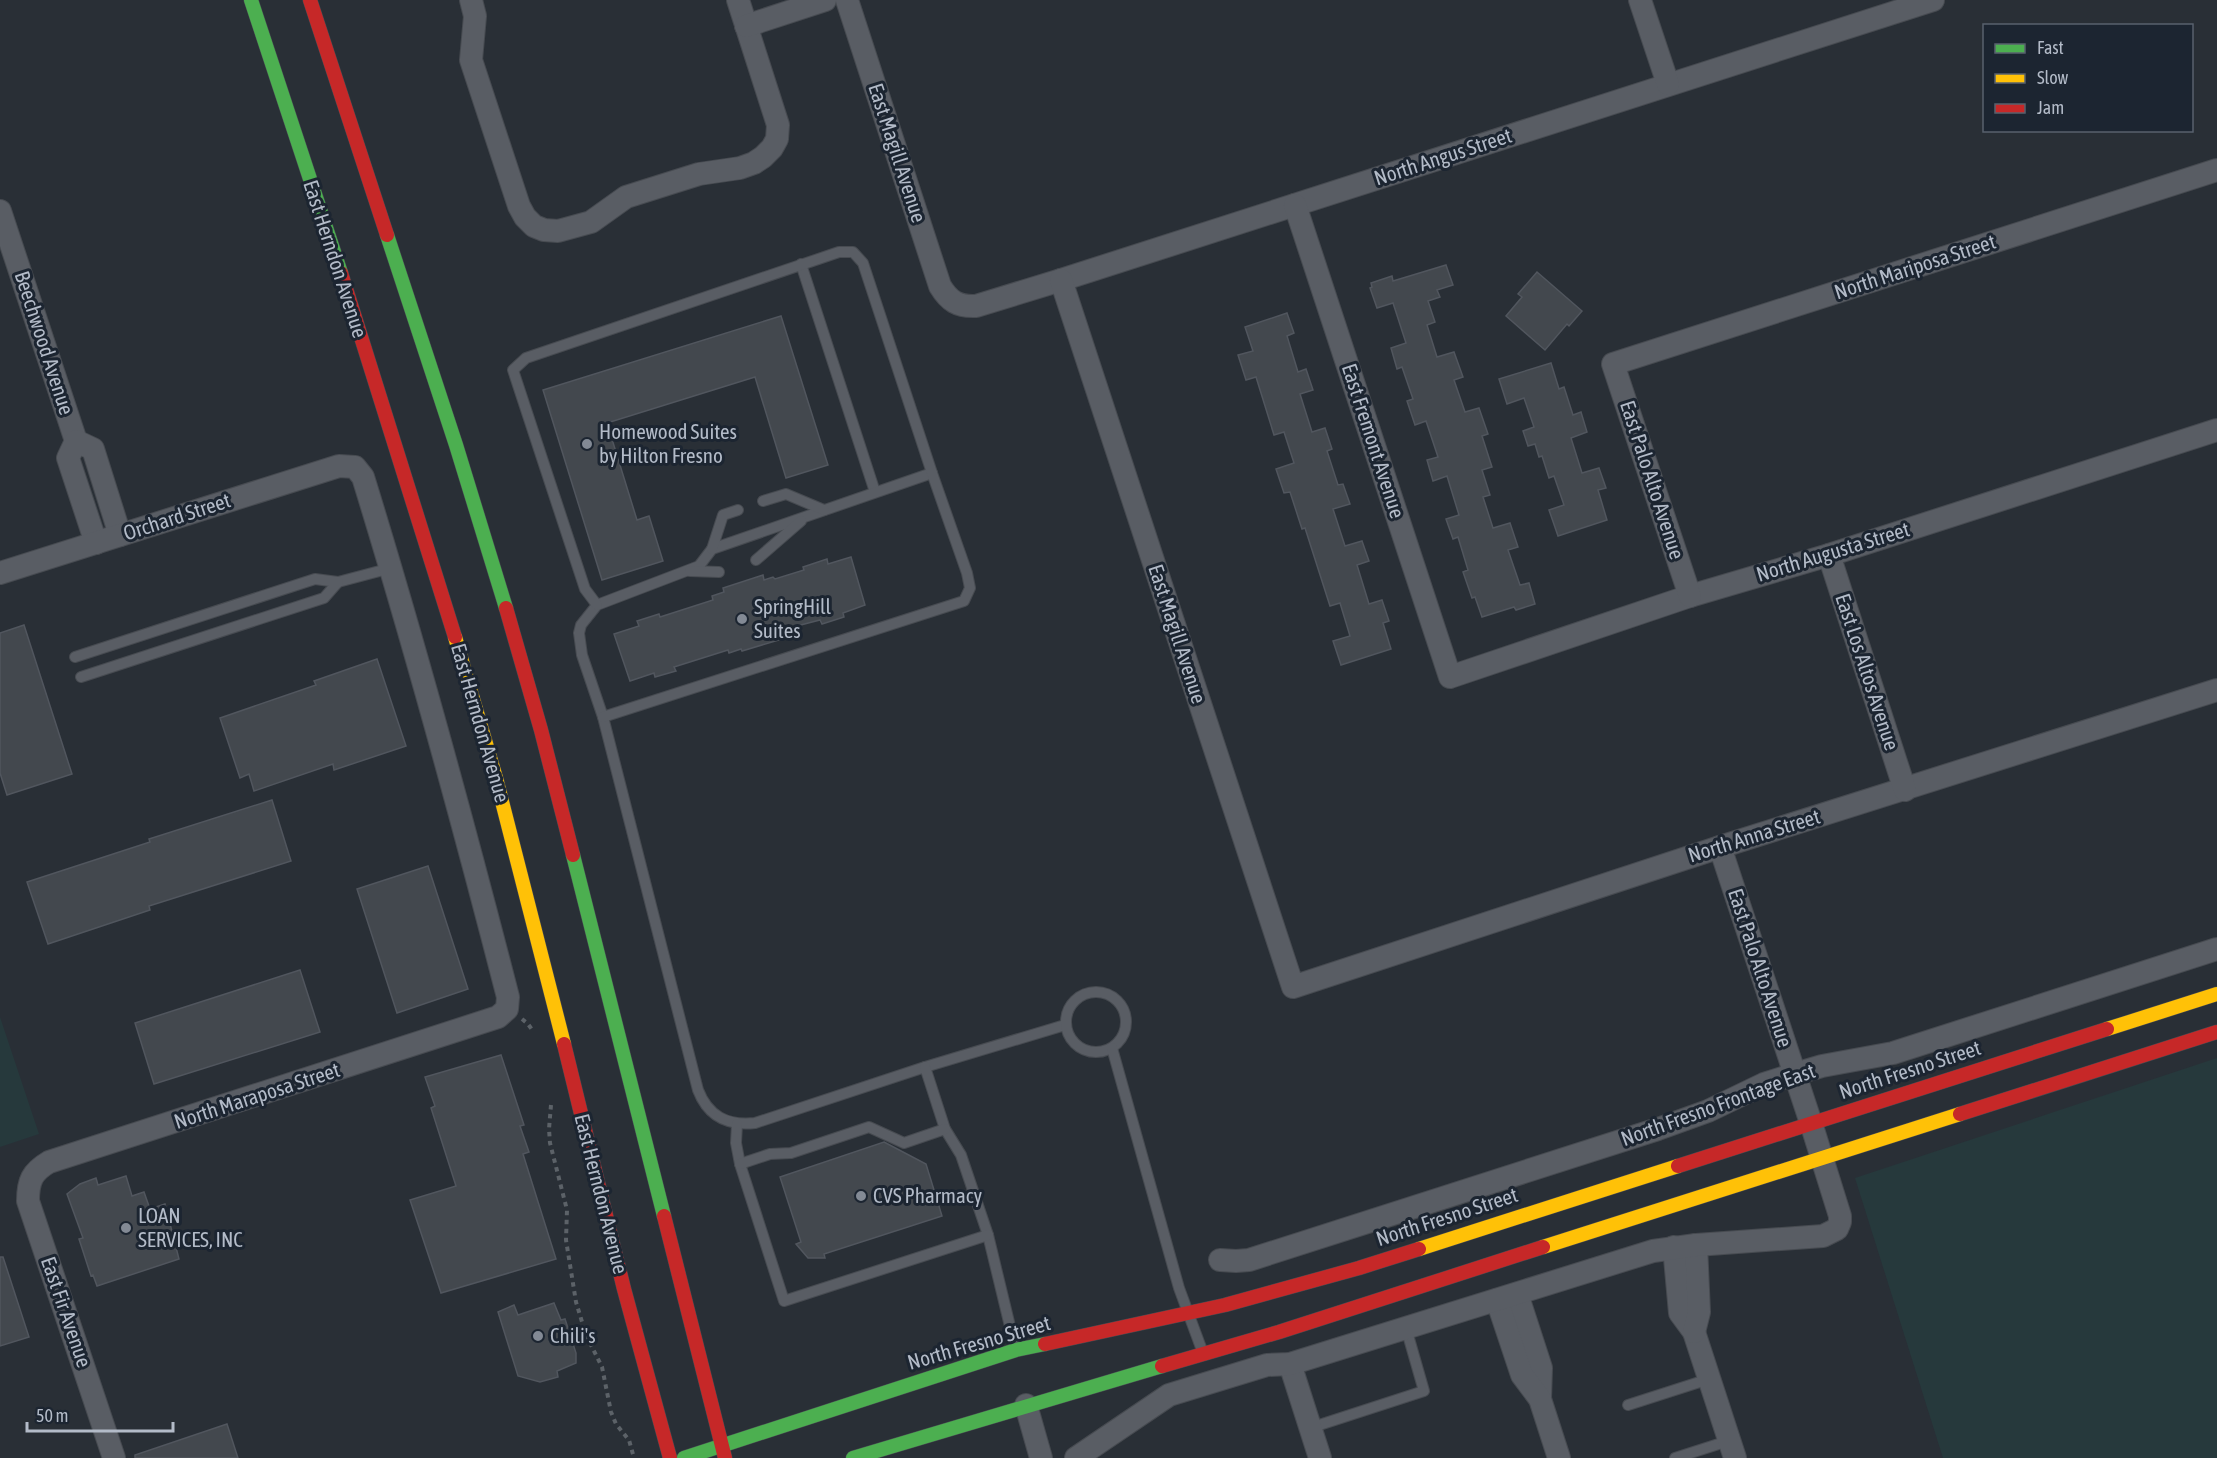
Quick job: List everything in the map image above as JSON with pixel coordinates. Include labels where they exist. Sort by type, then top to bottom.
[{"type":"main road","name":"East Herndon Avenue","points":[[251,0],[412,494],[468,678],[497,782],[610,1232],[670,1458]]},
{"type":"main road","points":[[309,0],[459,455],[541,730],[724,1452]]},
{"type":"main road","name":"North Fresno Street","points":[[684,1458],[724,1452],[1016,1350],[1289,1288],[1359,1268],[2217,994]]},
{"type":"main road","points":[[853,1458],[1203,1354],[2217,1032]]},
{"type":"street","points":[[471,0],[475,16],[471,60],[519,206],[534,226],[544,230],[558,231],[591,222],[626,197],[699,174],[740,168],[763,157],[772,148],[777,139],[778,124],[738,0]]},
{"type":"street","points":[[746,26],[825,0]]},
{"type":"street","name":"East Magill Avenue","points":[[847,0],[940,286],[952,302]]},
{"type":"street","points":[[1640,0],[1668,84]]},
{"type":"street","name":"North Angus Street","points":[[952,302],[976,306],[1061,280],[1933,0]]},
{"type":"street","name":"North Mariposa Street","points":[[1613,364],[2217,170]]},
{"type":"street","name":"East Fremont Avenue","points":[[1295,205],[1450,677]]},
{"type":"street","name":"Beechwood Avenue","points":[[0,211],[76,441],[68,458],[96,543]]},
{"type":"street","name":"East Magill Avenue","points":[[1061,280],[1293,987]]},
{"type":"street","name":"East Palo Alto Avenue","points":[[1613,364],[1690,597]]},
{"type":"street","name":"North Augusta Street","points":[[1450,677],[1690,597],[1829,555],[2217,430]]},
{"type":"street","name":"Beechwood Avenue","points":[[76,441],[93,449],[120,535]]},
{"type":"street","name":"Orchard Street","points":[[0,573],[339,466],[355,467]]},
{"type":"street","name":"East Herndon Avenue","points":[[355,467],[363,477],[391,568],[514,1014]]},
{"type":"street","name":"East Los Altos Avenue","points":[[1829,555],[1905,790]]},
{"type":"street","name":"North Anna Street","points":[[1293,987],[1720,847],[2217,690]]},
{"type":"street","name":"East Palo Alto Avenue","points":[[1685,1246],[1831,1234],[1837,1230],[1840,1222],[1811,1123],[1720,847]]},
{"type":"street","name":"North Fresno Frontage East","points":[[1220,1260],[1249,1260],[1658,1129],[1708,1111],[1764,1084],[1795,1074],[1822,1066],[1893,1053],[2217,949]]},
{"type":"street","name":"North Maraposa Street","points":[[28,1201],[31,1176],[49,1162],[498,1017],[514,1014]]},
{"type":"street","name":"East Fir Avenue","points":[[28,1201],[114,1458]]},
{"type":"street","points":[[1076,1458],[1169,1395],[1267,1365],[1290,1364],[1653,1251],[1685,1246],[1680,1313],[1694,1332],[1732,1450]]},
{"type":"street","points":[[1507,1297],[1541,1368],[1540,1399],[1559,1458]]},
{"type":"street","points":[[1290,1364],[1320,1458]]},
{"type":"street","points":[[1026,1405],[1041,1458]]},
{"type":"lane","points":[[597,605],[585,589],[513,370],[526,357],[801,264],[839,252],[853,252],[862,263],[967,573],[970,588],[964,602],[603,717]]},
{"type":"lane","points":[[801,264],[876,492]]},
{"type":"lane","points":[[712,549],[932,473]]},
{"type":"lane","points":[[763,501],[786,494],[824,510]]},
{"type":"lane","points":[[738,510],[723,515],[712,549],[699,566],[597,605],[581,625],[579,633],[582,655],[603,717],[702,1102],[716,1116],[737,1124],[755,1123],[926,1067],[1065,1025]]},
{"type":"lane","points":[[756,560],[806,516]]},
{"type":"lane","points":[[75,657],[315,579],[338,582],[391,568]]},
{"type":"lane","points":[[684,571],[719,572]]},
{"type":"lane","points":[[81,677],[324,598],[338,582]]},
{"type":"lane","points":[[1101,992],[1118,1001],[1126,1017],[1124,1035],[1112,1048],[1092,1053],[1074,1044],[1068,1035],[1065,1025],[1070,1007],[1083,994],[1101,992]]},
{"type":"lane","points":[[1112,1048],[1179,1288],[1203,1354]]},
{"type":"lane","points":[[926,1067],[945,1129],[961,1155],[988,1235],[1016,1350]]},
{"type":"lane","points":[[737,1124],[736,1143],[740,1164],[784,1301],[988,1235]]},
{"type":"lane","points":[[740,1164],[770,1154],[790,1153],[869,1127],[904,1143],[945,1129]]},
{"type":"lane","points":[[1310,1428],[1424,1391],[1406,1328]]},
{"type":"lane","points":[[1628,1405],[1709,1379]]},
{"type":"lane","points":[[1675,1458],[1732,1450]]},
{"type":"path","points":[[514,1014],[532,1030],[536,1041]]},
{"type":"path","points":[[551,1098],[550,1143],[567,1210],[566,1240],[576,1302],[586,1335],[602,1367],[616,1424],[629,1440],[634,1458]]},
{"type":"shaded area","points":[[0,1017],[39,1134],[0,1147]]},
{"type":"shaded area","points":[[2217,1058],[2217,1458],[1943,1458],[1855,1178]]},
{"type":"building","points":[[1446,265],[1453,285],[1437,290],[1440,297],[1428,301],[1435,322],[1427,325],[1437,357],[1454,352],[1463,377],[1454,380],[1465,412],[1479,408],[1488,434],[1482,436],[1492,467],[1482,470],[1490,495],[1483,497],[1493,528],[1510,523],[1518,547],[1508,550],[1520,585],[1529,583],[1535,604],[1516,610],[1514,607],[1482,617],[1475,597],[1472,598],[1463,572],[1468,570],[1458,537],[1453,539],[1446,519],[1459,515],[1447,476],[1433,481],[1427,460],[1438,457],[1426,421],[1415,425],[1407,401],[1413,399],[1402,367],[1397,369],[1391,348],[1406,343],[1393,303],[1377,308],[1370,288],[1371,283],[1392,276],[1393,281]]},
{"type":"building","points":[[1537,272],[1582,311],[1569,326],[1567,324],[1545,350],[1506,316],[1522,297],[1518,294]]},
{"type":"building","points":[[1287,313],[1294,333],[1287,336],[1298,372],[1306,369],[1313,390],[1300,394],[1312,432],[1325,428],[1332,449],[1327,451],[1338,485],[1343,484],[1350,504],[1333,509],[1345,546],[1362,541],[1369,561],[1357,565],[1369,604],[1382,600],[1389,621],[1383,623],[1391,649],[1341,665],[1333,641],[1350,636],[1340,603],[1330,606],[1305,528],[1302,529],[1290,492],[1284,493],[1276,469],[1294,463],[1284,432],[1274,435],[1256,377],[1246,380],[1238,355],[1253,351],[1245,327]]},
{"type":"building","name":"Homewood Suites by Hilton Fresno","points":[[781,316],[828,465],[786,478],[755,377],[607,423],[637,520],[649,516],[663,561],[602,580],[543,390]]},
{"type":"building","points":[[1551,363],[1559,389],[1564,387],[1573,415],[1581,412],[1587,432],[1571,438],[1582,473],[1599,468],[1606,488],[1598,490],[1607,520],[1558,536],[1549,510],[1564,505],[1554,476],[1549,478],[1542,456],[1539,457],[1535,444],[1528,446],[1523,431],[1534,427],[1524,398],[1507,404],[1499,379]]},
{"type":"building","name":"SpringHill Suites","points":[[851,557],[865,605],[843,613],[844,617],[822,624],[820,620],[793,627],[794,634],[782,639],[742,651],[741,649],[729,653],[728,650],[674,667],[676,671],[655,677],[654,673],[630,681],[614,634],[639,626],[637,621],[659,614],[660,617],[713,600],[712,596],[724,592],[723,588],[763,575],[764,580],[773,577],[775,579],[804,570],[803,567],[827,559],[828,564]]},
{"type":"building","points":[[24,625],[72,774],[7,795],[0,773],[0,633]]},
{"type":"building","points":[[377,659],[406,746],[334,770],[333,764],[254,791],[249,774],[240,778],[220,718],[316,685],[314,681]]},
{"type":"building","points":[[272,800],[291,861],[149,906],[150,910],[48,944],[27,882],[150,842],[149,839]]},
{"type":"building","points":[[428,866],[468,989],[397,1013],[357,889]]},
{"type":"building","points":[[300,970],[320,1032],[154,1084],[135,1023]]},
{"type":"building","points":[[501,1055],[524,1125],[520,1126],[529,1152],[523,1154],[556,1259],[441,1293],[410,1200],[456,1186],[431,1108],[435,1106],[425,1077]]},
{"type":"building","name":"CVS Pharmacy","points":[[884,1142],[926,1164],[942,1216],[824,1254],[825,1258],[808,1258],[796,1244],[801,1242],[780,1177]]},
{"type":"building","name":"LOAN SERVICES, INC","points":[[126,1176],[132,1196],[144,1192],[150,1209],[165,1204],[179,1259],[97,1286],[93,1275],[91,1276],[79,1239],[83,1238],[67,1194],[80,1184],[96,1178],[98,1185]]},
{"type":"building","points":[[0,1257],[3,1257],[29,1337],[0,1346]]},
{"type":"building","name":"Chili's","points":[[554,1303],[561,1320],[565,1319],[576,1353],[576,1363],[557,1371],[558,1377],[540,1382],[518,1376],[498,1312],[514,1305],[518,1315]]},
{"type":"building","points":[[227,1424],[238,1458],[135,1458],[135,1455]]},
{"type":"traffic: fast","points":[[251,0],[341,273]]},
{"type":"traffic: fast","points":[[387,235],[456,445],[506,608]]},
{"type":"traffic: fast","points":[[573,855],[664,1216]]},
{"type":"traffic: fast","points":[[684,1458],[1016,1350],[1045,1344]]},
{"type":"traffic: fast","points":[[853,1458],[1162,1366]]},
{"type":"traffic: slow","points":[[455,637],[496,778],[564,1044]]},
{"type":"traffic: slow","points":[[2107,1029],[2217,994]]},
{"type":"traffic: slow","points":[[1543,1247],[1960,1114]]},
{"type":"traffic: slow","points":[[1419,1249],[1678,1166]]},
{"type":"traffic: jam","points":[[310,0],[387,235]]},
{"type":"traffic: jam","points":[[341,273],[455,637]]},
{"type":"traffic: jam","points":[[506,608],[541,730],[573,855]]},
{"type":"traffic: jam","points":[[1678,1166],[2107,1029]]},
{"type":"traffic: jam","points":[[1960,1114],[2217,1032]]},
{"type":"traffic: jam","points":[[564,1044],[624,1289],[670,1458]]},
{"type":"traffic: jam","points":[[664,1216],[725,1458]]},
{"type":"traffic: jam","points":[[1162,1366],[1279,1332],[1543,1247]]},
{"type":"traffic: jam","points":[[1045,1344],[1225,1305],[1419,1249]]},
{"type":"place","name":"Homewood Suites by Hilton Fresno","points":[[587,444]]},
{"type":"place","name":"SpringHill Suites","points":[[742,619]]},
{"type":"place","name":"CVS Pharmacy","points":[[861,1196]]},
{"type":"place","name":"LOAN SERVICES, INC","points":[[126,1228]]},
{"type":"place","name":"Chili's","points":[[538,1336]]}]
